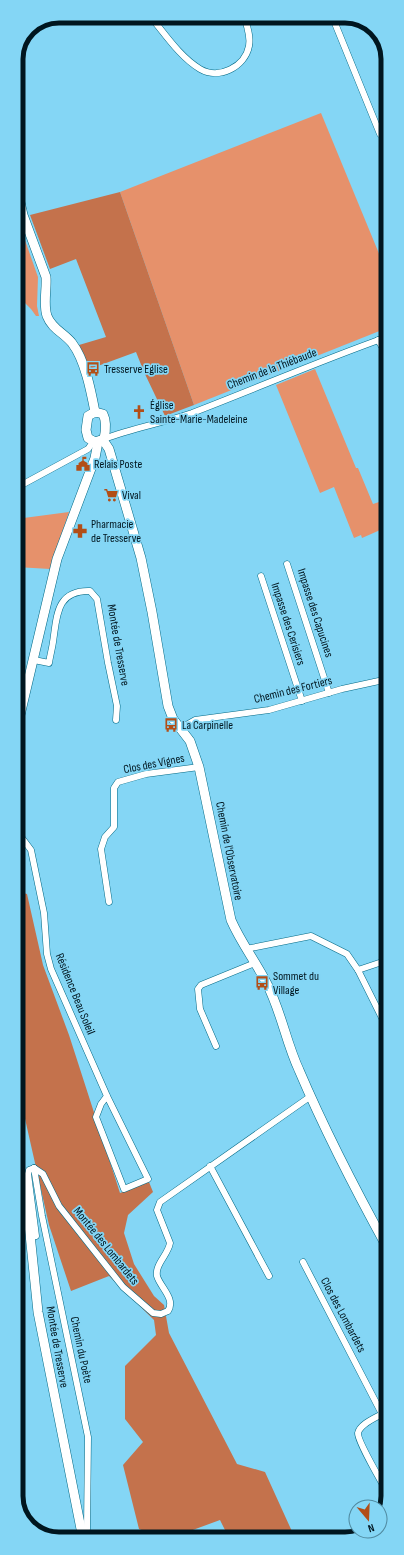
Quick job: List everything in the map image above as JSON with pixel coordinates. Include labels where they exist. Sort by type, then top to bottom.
[{"type":"street","points":[[156,23],[190,62],[202,71],[217,73],[234,68],[240,63],[248,51],[249,36],[246,23]]},
{"type":"street","points":[[335,23],[380,134]]},
{"type":"street","points":[[23,211],[46,277],[47,286],[45,306],[48,318],[53,327],[67,338],[75,348],[90,387],[94,412]]},
{"type":"street","name":"Chemin de la Thiébaude","points":[[23,484],[88,449],[101,439],[153,426],[190,413],[381,339]]},
{"type":"street","points":[[378,340],[381,345]]},
{"type":"street","points":[[23,704],[57,559],[101,439],[104,417],[100,413],[94,412],[88,416],[86,430],[88,438],[101,439]]},
{"type":"street","name":"Chemin de l'Observatoire","points":[[101,439],[109,449],[138,544],[152,612],[168,706],[173,719],[190,740],[199,767],[231,920],[267,984],[298,1068],[362,1203],[381,1235]]},
{"type":"street","name":"Impasse des Capucines","points":[[287,564],[329,693]]},
{"type":"street","name":"Impasse des Cerisiers","points":[[261,576],[302,701]]},
{"type":"street","name":"Montée de Tresserve","points":[[34,660],[49,663],[58,610],[63,601],[82,590],[90,591],[97,599],[117,706],[116,720]]},
{"type":"street","name":"Chemin des Fortiers","points":[[181,728],[195,720],[269,710],[329,693],[381,682]]},
{"type":"street","name":"Clos des Vignes","points":[[109,902],[101,849],[105,837],[114,827],[114,788],[118,782],[146,774],[199,767]]},
{"type":"street","name":"Résidence Beau Soleil","points":[[23,839],[31,850],[44,913],[47,954],[50,969],[107,1096],[148,1179],[124,1189],[96,1117],[101,1104],[107,1096]]},
{"type":"street","points":[[246,949],[311,936],[347,954],[358,970],[381,1016]]},
{"type":"street","points":[[358,970],[381,962]]},
{"type":"street","points":[[216,1046],[200,1009],[198,989],[201,985],[255,963]]},
{"type":"street","name":"Montée des Lombardets","points":[[34,1168],[43,1174],[59,1206],[120,1283],[146,1307],[157,1314],[168,1311],[171,1304],[158,1278],[157,1272],[170,1244],[158,1210],[162,1199],[311,1096]]},
{"type":"street","points":[[210,1166],[269,1276]]},
{"type":"street","points":[[31,1237],[36,1236],[28,1174],[29,1170],[34,1168]]},
{"type":"street","name":"Chemin du Poète","points":[[34,1168],[43,1224],[88,1437],[86,1532]]},
{"type":"street","name":"Montée de Tresserve","points":[[23,1183],[31,1237],[40,1326],[83,1532]]},
{"type":"street","name":"Clos des Lombardets","points":[[303,1262],[381,1412]]},
{"type":"street","points":[[381,1415],[363,1425],[358,1432],[362,1446],[381,1481]]},
{"type":"shaded area","points":[[321,113],[381,258],[381,330],[194,405],[120,192]]},
{"type":"shaded area","points":[[120,192],[194,405],[165,416],[136,352],[87,370],[79,345],[106,337],[76,259],[50,269],[30,215]]},
{"type":"shaded area","points":[[23,235],[38,277],[37,306],[39,316],[36,316],[25,303],[23,305]]},
{"type":"shaded area","points":[[315,369],[356,468],[358,468],[373,504],[379,502],[381,507],[381,530],[362,538],[361,535],[354,538],[334,487],[320,493],[276,385]]},
{"type":"shaded area","points":[[69,512],[50,569],[23,567],[23,518]]},
{"type":"shaded area","points":[[23,893],[27,894],[43,965],[69,1035],[120,1193],[149,1182],[153,1192],[128,1215],[124,1233],[134,1264],[154,1296],[164,1305],[169,1333],[237,1464],[265,1472],[292,1532],[226,1532],[220,1520],[187,1532],[147,1532],[139,1529],[123,1465],[143,1442],[125,1419],[125,1366],[156,1335],[154,1320],[109,1276],[71,1291],[49,1225],[23,1110]]},
{"type":"place","name":"Tresserve Eglise","points":[[93,369]]},
{"type":"place","name":"Église Sainte-Marie-Madeleine","points":[[139,412]]},
{"type":"place","name":"Relais Poste","points":[[83,464]]},
{"type":"place","name":"Vival","points":[[111,495]]},
{"type":"place","name":"Pharmacie de Tresserve","points":[[80,531]]},
{"type":"place","name":"La Carpinelle","points":[[171,725]]},
{"type":"place","name":"Sommet du Village","points":[[262,983]]}]
